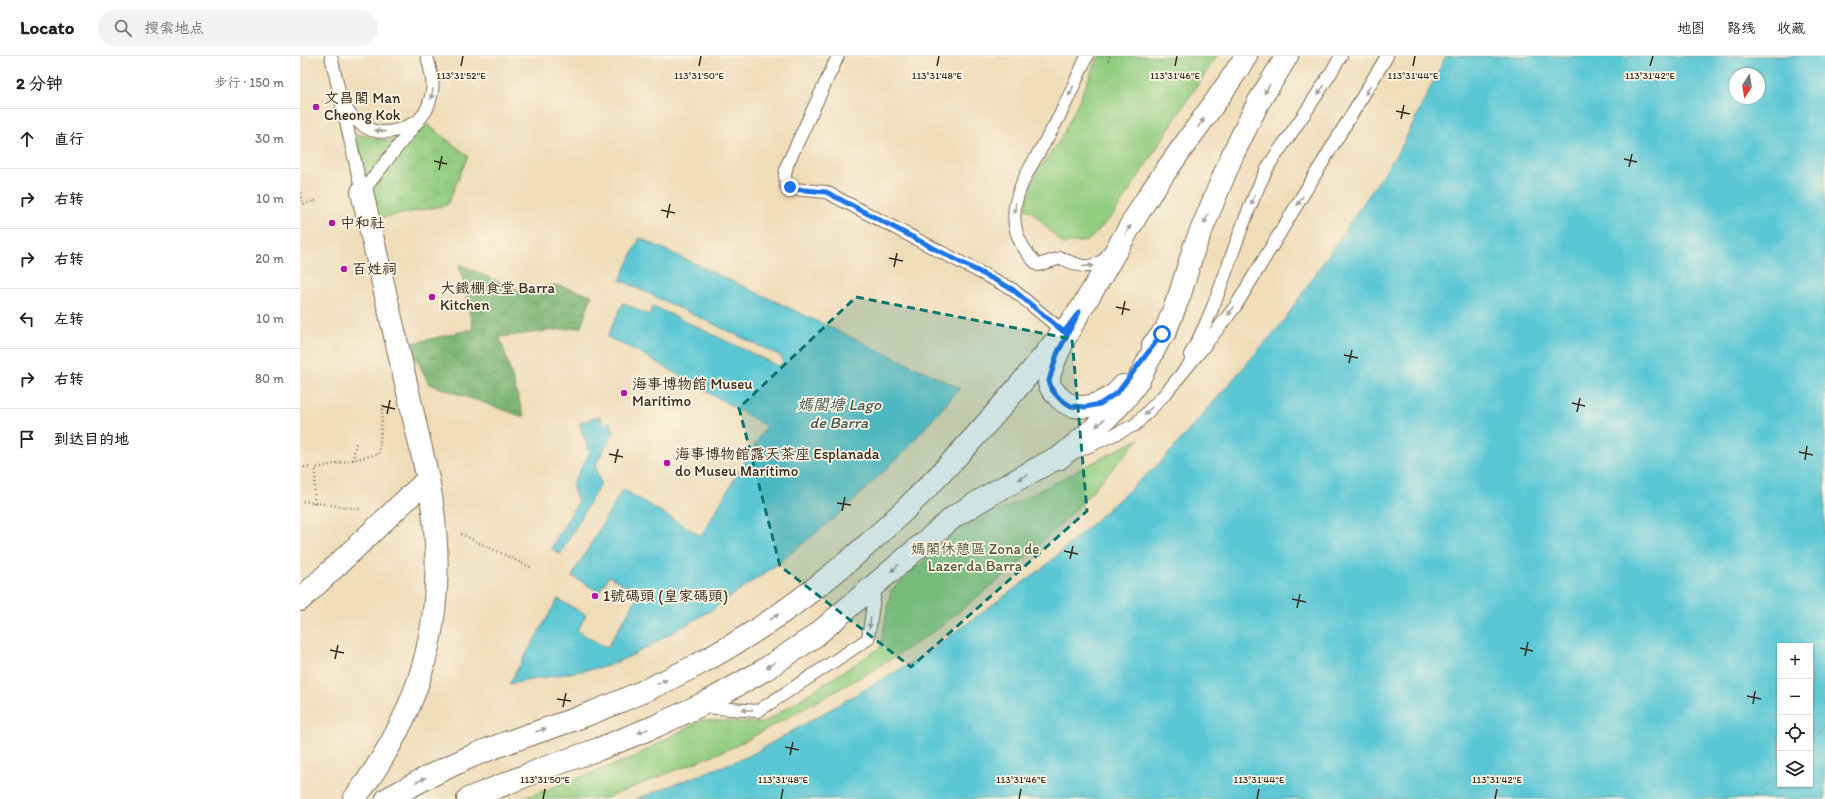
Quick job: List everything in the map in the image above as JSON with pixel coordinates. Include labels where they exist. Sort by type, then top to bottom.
[{"type":"main road","points":[[1246,56],[1222,95],[1147,200],[1079,312],[1057,354],[1049,381],[1052,390],[1060,399],[1071,406],[1085,407],[1100,404],[1118,392],[1165,332],[1194,248],[1232,156],[1258,103],[1288,56]]},
{"type":"main road","points":[[354,799],[386,754],[413,698],[423,667],[435,605],[438,574],[435,522],[428,479],[362,192]]},
{"type":"main road","points":[[387,799],[416,782],[472,756],[529,734],[586,715],[641,692],[694,667],[745,638],[837,571],[882,530],[943,470],[1021,384],[1079,312]]},
{"type":"main road","points":[[468,799],[542,768],[599,749],[656,726],[764,670],[815,636],[956,516],[992,493],[1051,461],[1058,459],[1110,415],[1124,400],[1138,381],[1162,334]]},
{"type":"main road","points":[[300,600],[428,479]]},
{"type":"lane","points":[[331,56],[362,192]]},
{"type":"lane","points":[[362,192],[426,111],[432,97],[433,82],[427,56]]},
{"type":"lane","points":[[838,56],[787,166],[785,175],[786,185],[794,189],[826,192],[1012,289],[1064,332]]},
{"type":"lane","points":[[1087,56],[1054,127],[1025,175],[1017,196],[1014,215],[1015,232],[1027,255],[1038,265],[1061,258],[1087,268],[1097,265],[1114,254]]},
{"type":"lane","points":[[1166,394],[1207,324],[1236,241],[1265,172],[1325,84],[1341,56]]},
{"type":"lane","points":[[1058,459],[1135,425],[1166,394],[1234,307],[1387,56]]},
{"type":"lane","points":[[340,92],[345,108],[355,121],[369,129],[385,132],[401,130],[415,123],[426,111]]},
{"type":"lane","points":[[695,707],[758,711],[868,639],[876,584]]},
{"type":"path","points":[[1108,63],[1110,56]]},
{"type":"path","points":[[300,193],[303,204],[319,200]]},
{"type":"path","points":[[300,467],[316,468],[379,454],[383,400]]},
{"type":"path","points":[[354,460],[356,442]]},
{"type":"path","points":[[314,503],[316,468]]},
{"type":"path","points":[[303,501],[351,508]]},
{"type":"path","points":[[435,522],[532,568]]},
{"type":"highlighted area","points":[[856,297],[1072,339],[1087,511],[911,667],[780,566],[739,408]]},
{"type":"green space","points":[[1099,56],[1217,56],[1115,213],[1088,241],[1063,244],[1032,212],[1026,209],[1027,197],[1030,186],[1039,168],[1063,134]]},
{"type":"green space","points":[[428,125],[468,156],[447,205],[375,219],[356,134],[390,141]]},
{"type":"green space","points":[[459,264],[520,291],[556,285],[592,295],[581,327],[500,337],[524,417],[429,384],[409,344],[473,329]]},
{"type":"green space","name":"媽閣休憩區 Zona de Lazer da Barra","points":[[1140,438],[1077,508],[1016,566],[935,631],[872,671],[736,746],[604,799],[521,799],[632,758],[701,720],[763,723],[880,648],[891,590],[959,529],[1006,508]]},
{"type":"water","points":[[1446,56],[1825,56],[1825,799],[636,799],[749,756],[921,657],[1044,567],[1164,459],[1283,322],[1402,146]]},
{"type":"water","name":"媽閣塘 Lago de Barra","points":[[640,238],[960,388],[904,452],[844,510],[779,563],[710,611],[637,653],[608,666],[509,684],[558,599],[586,615],[577,631],[607,648],[639,594],[609,576],[599,592],[572,576],[623,489],[701,536],[766,426],[639,352],[607,337],[623,303],[649,315],[653,306],[776,365],[779,366],[783,362],[781,356],[620,280]]},
{"type":"water","points":[[600,416],[603,425],[610,422],[614,432],[595,466],[601,483],[560,554],[551,548],[578,502],[572,484],[590,453],[579,423]]},
{"type":"ferry route","points":[[1813,739],[1825,727]]},
{"type":"ferry route","points":[[1752,799],[1777,774]]},
{"type":"place","name":"文昌閣 Man Cheong Kok","points":[[316,107]]},
{"type":"place","name":"中和社","points":[[332,223]]},
{"type":"place","name":"百姓祠","points":[[344,269]]},
{"type":"place","name":"大鐵棚食堂 Barra Kitchen","points":[[432,297]]},
{"type":"place","name":"海事博物館 Museu Marítimo","points":[[624,393]]},
{"type":"place","name":"海事博物館露天茶座 Esplanada do Museu Marítimo","points":[[667,463]]},
{"type":"place","name":"1號碼頭 (皇家碼頭)","points":[[595,596]]},
{"type":"route","points":[[790,187],[794,189],[826,192],[1012,289],[1064,332],[1079,312],[1057,354],[1049,381],[1052,390],[1060,399],[1071,406],[1085,407],[1100,404],[1118,392],[1162,334]]}]
